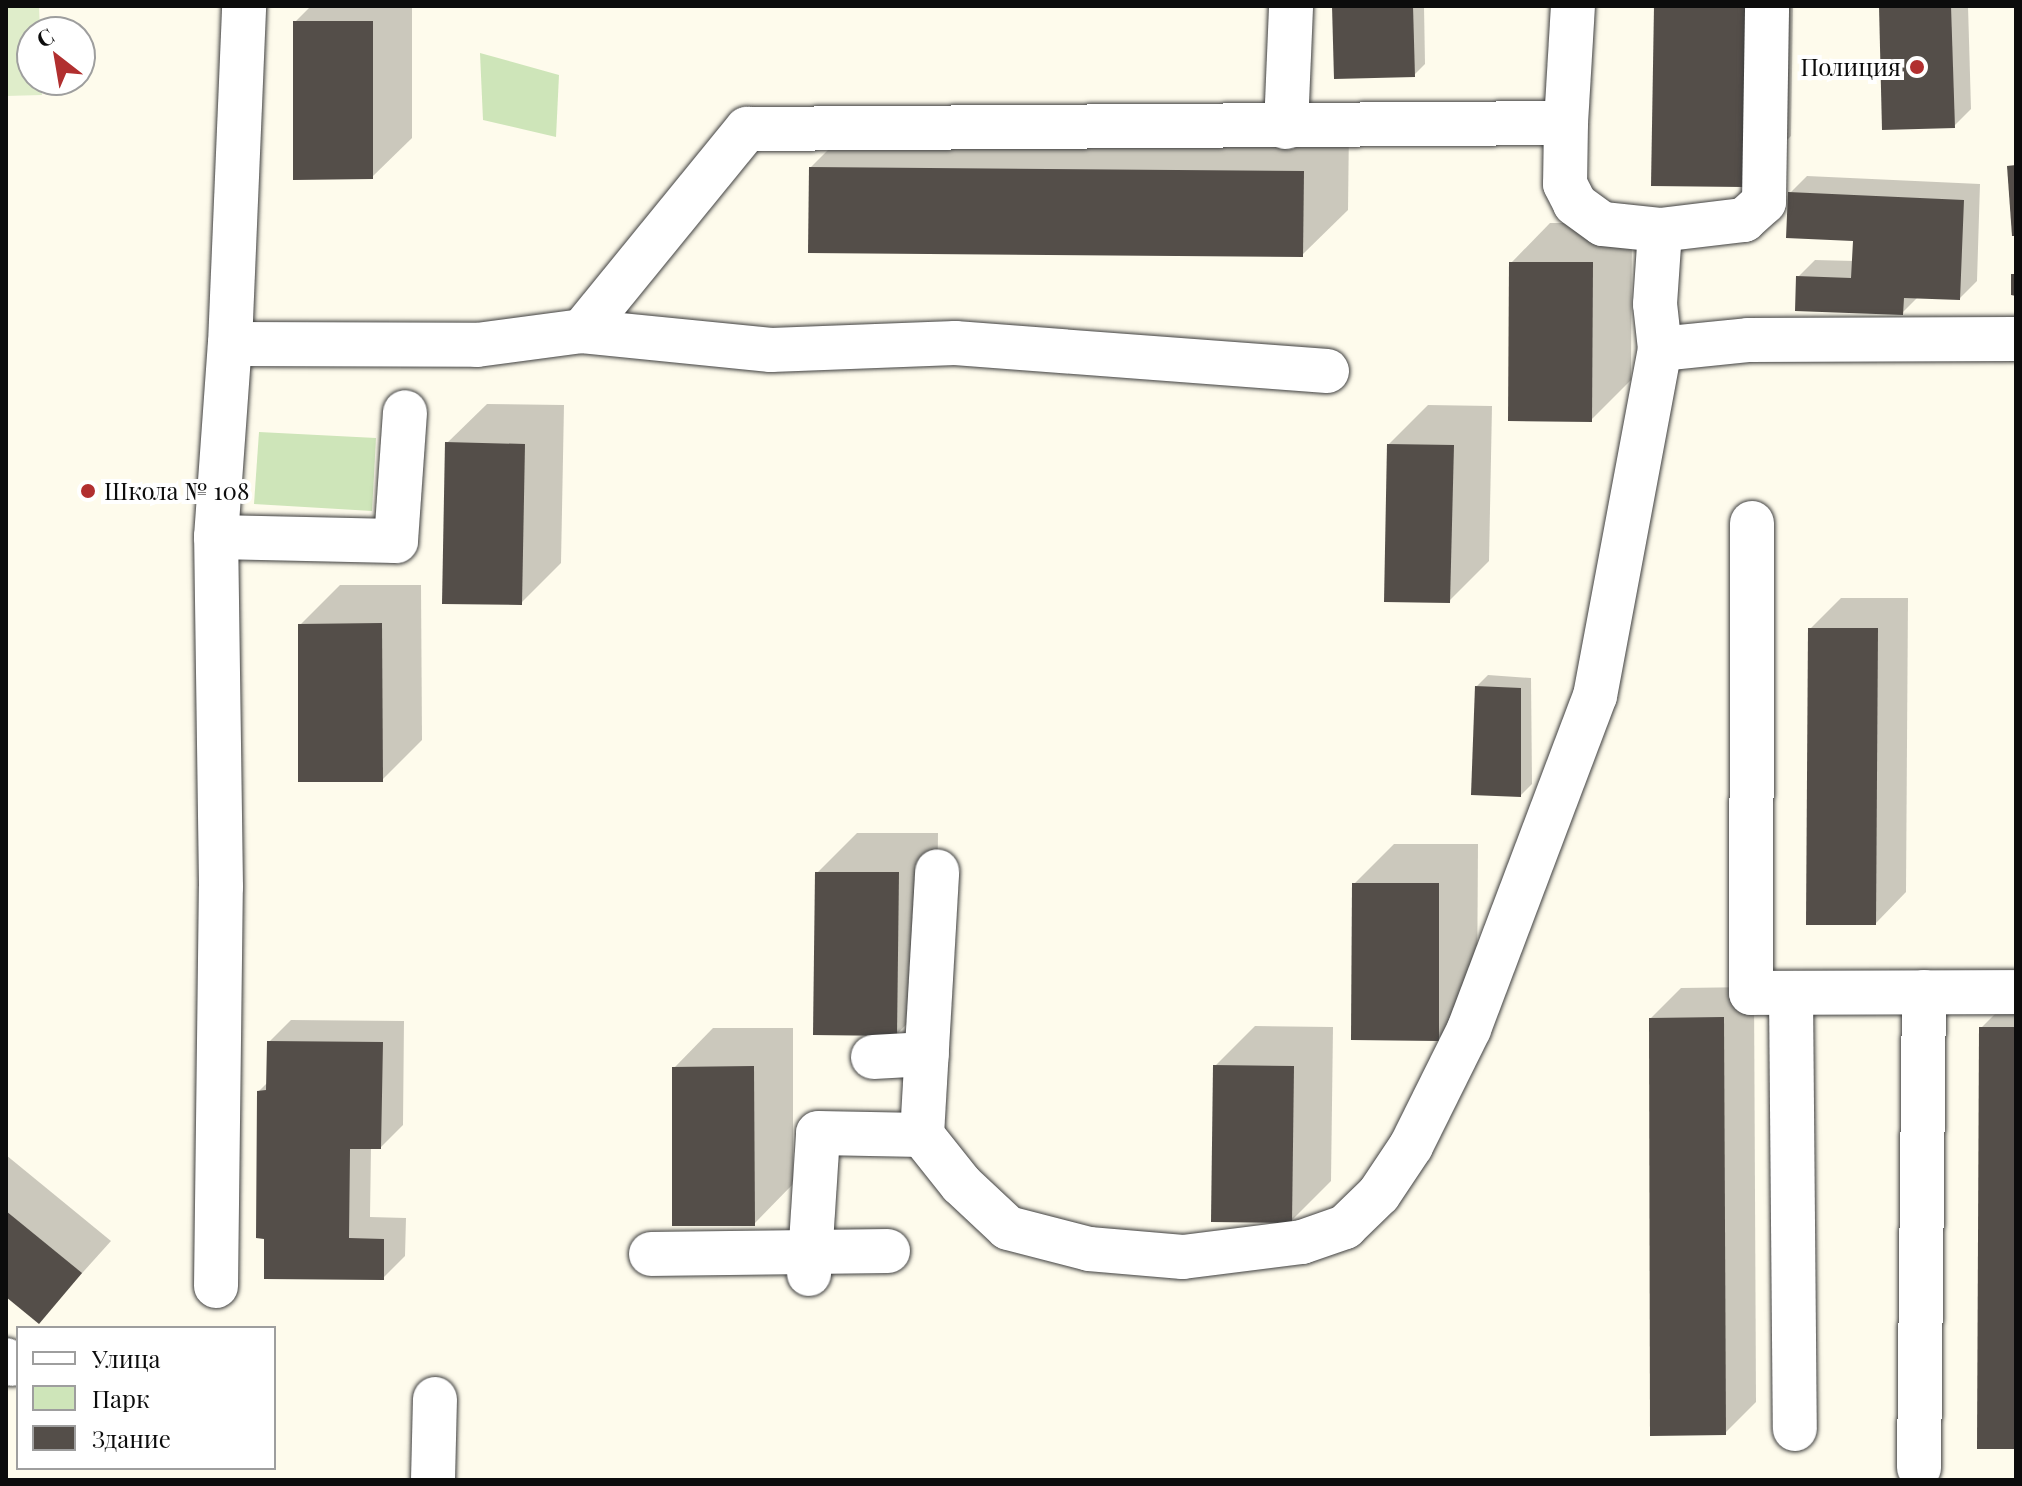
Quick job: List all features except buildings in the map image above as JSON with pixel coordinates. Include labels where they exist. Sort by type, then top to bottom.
[{"type":"lane","points":[[1286,127],[1291,6]]},
{"type":"lane","points":[[1573,6],[1565,184],[1575,204],[1603,224],[1660,230],[1744,220],[1764,202],[1767,6]]},
{"type":"lane","points":[[216,1286],[221,887],[216,537],[248,7]]},
{"type":"lane","points":[[582,331],[747,129],[1566,123]]},
{"type":"lane","points":[[937,871],[922,1135],[961,1184],[1008,1228],[1089,1249],[1183,1257],[1302,1242],[1345,1227],[1379,1194],[1411,1146],[1469,1029],[1595,696],[1660,349],[1655,304],[1660,230]]},
{"type":"lane","points":[[230,344],[477,345],[582,331],[771,350],[955,343],[1327,371]]},
{"type":"lane","points":[[1660,349],[1748,340],[2016,339]]},
{"type":"lane","points":[[216,537],[396,541],[405,412]]},
{"type":"lane","points":[[1752,523],[1751,993],[2016,992]]},
{"type":"lane","points":[[1919,1468],[1924,992]]},
{"type":"lane","points":[[1791,993],[1795,1429]]},
{"type":"lane","points":[[873,1057],[927,1054]]},
{"type":"lane","points":[[810,1263],[818,1133],[922,1135]]},
{"type":"lane","points":[[651,1254],[810,1263],[888,1251]]},
{"type":"lane","points":[[433,1480],[435,1399]]},
{"type":"green space","points":[[6,6],[39,6],[39,16],[16,16],[16,96],[6,96]]},
{"type":"green space","points":[[480,53],[559,75],[556,137],[483,120]]},
{"type":"green space","points":[[259,432],[376,438],[372,511],[254,504]]},
{"type":"place","name":"Полиция","points":[[1917,67]]},
{"type":"place","name":"Школа № 108","points":[[88,491]]}]
